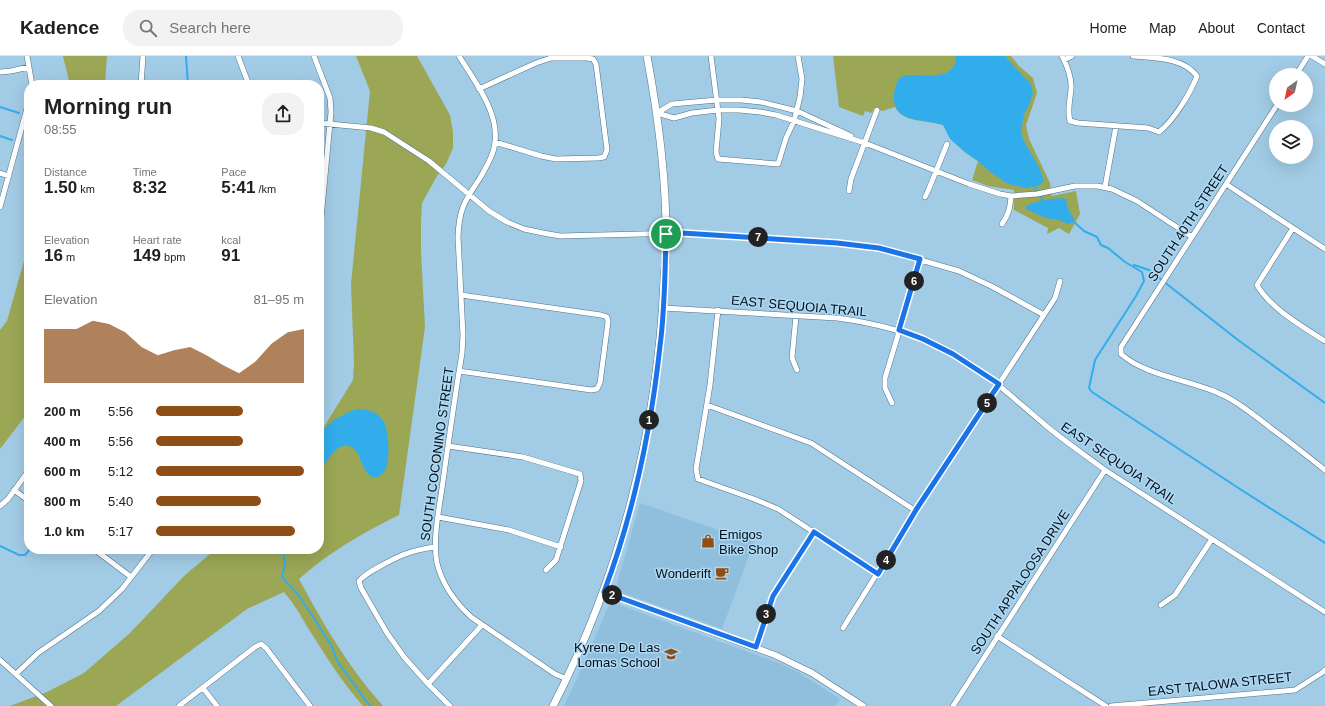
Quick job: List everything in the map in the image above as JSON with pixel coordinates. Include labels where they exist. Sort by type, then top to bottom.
[{"type":"main road","points":[[553,706],[567,680],[604,592],[625,527],[643,456],[659,353],[663,308],[666,234],[664,183],[657,113],[647,56]]},
{"type":"street","points":[[27,56],[31,80]]},
{"type":"street","points":[[141,80],[143,56]]},
{"type":"street","points":[[238,56],[247,80]]},
{"type":"street","points":[[314,56],[323,80]]},
{"type":"street","name":"SOUTH COCONINO STREET","points":[[460,56],[479,89],[494,121],[495,142],[492,155],[487,166],[463,206],[458,221],[463,335],[438,517],[435,547],[437,563],[442,579],[462,608],[482,625],[555,674],[567,680]]},
{"type":"street","points":[[711,56],[719,119],[716,152],[718,160],[778,164],[786,138],[794,121],[800,97],[802,79],[798,56]]},
{"type":"street","points":[[1072,56],[1063,58],[1072,87],[1068,113],[1070,120],[1078,123],[1148,128],[1159,132],[1168,125],[1193,86],[1197,76],[1192,69],[1174,60],[1133,56]]},
{"type":"street","points":[[1300,68],[1308,56]]},
{"type":"street","points":[[1312,56],[1325,64]]},
{"type":"street","points":[[479,89],[536,63],[551,58],[587,58],[592,59],[596,64],[607,150],[604,157],[556,159],[495,142]]},
{"type":"street","points":[[0,72],[30,67]]},
{"type":"street","points":[[324,82],[330,98],[330,124],[324,187]]},
{"type":"street","points":[[657,113],[674,118],[717,105],[741,100],[761,102],[797,111],[865,143]]},
{"type":"street","points":[[657,113],[672,104],[717,105],[739,110],[760,112],[865,143],[969,184],[1011,196],[1037,194],[1068,187],[1105,187],[1137,201],[1192,238]]},
{"type":"street","points":[[849,191],[851,179],[877,110]]},
{"type":"street","name":"SOUTH 40TH STREET","points":[[1272,112],[1121,347],[1121,354],[1128,361],[1145,369],[1212,390],[1232,400],[1259,418],[1325,470]]},
{"type":"street","points":[[0,207],[24,120]]},
{"type":"street","points":[[324,123],[371,128],[384,132],[429,161],[489,211],[507,222],[524,229],[560,236],[682,233],[837,243],[879,248],[964,273],[1044,315]]},
{"type":"street","points":[[1105,187],[1116,126]]},
{"type":"street","points":[[925,197],[947,144]]},
{"type":"street","points":[[0,173],[9,176]]},
{"type":"street","points":[[1226,184],[1325,249]]},
{"type":"street","points":[[1002,224],[1008,216],[1011,196]]},
{"type":"street","points":[[1293,228],[1257,285],[1280,310],[1325,342]]},
{"type":"street","points":[[892,403],[885,388],[885,378],[920,259]]},
{"type":"street","points":[[843,628],[878,574],[916,510],[1055,298],[1060,280]]},
{"type":"street","points":[[459,371],[591,390],[597,389],[600,383],[608,322],[606,317],[461,295]]},
{"type":"street","name":"EAST SEQUOIA TRAIL","points":[[663,308],[837,318],[899,330],[923,339],[953,354],[999,384],[1045,425],[1105,470],[1325,612]]},
{"type":"street","points":[[718,310],[707,405],[696,470],[698,479],[767,504],[814,532],[878,574]]},
{"type":"street","points":[[796,316],[792,358],[797,370]]},
{"type":"street","points":[[707,405],[811,443],[916,510]]},
{"type":"street","points":[[448,446],[523,457],[580,474],[581,481],[561,547],[556,560],[546,570]]},
{"type":"street","name":"SOUTH APPALOOSA DRIVE","points":[[953,706],[1105,470]]},
{"type":"street","points":[[0,506],[8,499],[24,477]]},
{"type":"street","points":[[14,490],[24,497]]},
{"type":"street","points":[[438,517],[509,530],[561,547]]},
{"type":"street","points":[[756,647],[773,596],[814,532]]},
{"type":"street","points":[[1162,605],[1175,595],[1212,538]]},
{"type":"street","points":[[435,547],[418,549],[404,553],[363,576],[359,581],[361,588],[387,633],[404,657],[450,706]]},
{"type":"street","points":[[101,554],[132,577]]},
{"type":"street","points":[[16,674],[38,653],[100,611],[132,577],[149,554]]},
{"type":"street","points":[[604,592],[756,647],[797,665],[863,706]]},
{"type":"street","points":[[428,684],[482,625]]},
{"type":"street","points":[[997,636],[1106,706]]},
{"type":"street","points":[[179,706],[255,647],[261,644],[266,648],[310,706]]},
{"type":"street","points":[[0,660],[51,706]]},
{"type":"street","name":"EAST TALOWA STREET","points":[[1112,706],[1295,690],[1325,670]]},
{"type":"street","points":[[203,688],[216,706]]},
{"type":"shaded area","points":[[640,503],[754,542],[722,629],[621,592],[617,588]]},
{"type":"shaded area","name":"Kyrene De Las Lomas School","points":[[612,604],[617,604],[781,664],[798,672],[840,699],[835,706],[564,706],[608,607]]},
{"type":"green space","points":[[63,56],[107,56],[105,80],[69,80]]},
{"type":"green space","points":[[356,56],[417,56],[450,115],[453,132],[453,148],[446,164],[437,176],[422,203],[421,252],[425,327],[399,515],[347,544],[323,560],[299,579],[337,645],[383,706],[363,706],[334,668],[297,609],[284,592],[247,609],[116,706],[10,706],[47,692],[84,673],[130,633],[185,575],[210,554],[324,554],[324,427],[353,380],[354,362],[351,284],[370,91]]},
{"type":"green space","points":[[833,56],[1011,56],[1019,66],[1033,78],[1037,93],[1026,125],[1029,139],[1050,183],[1052,196],[1076,191],[1080,214],[1069,234],[1059,228],[1047,234],[1048,228],[1014,210],[1014,190],[988,186],[972,180],[978,161],[958,146],[943,125],[904,116],[895,107],[882,111],[874,108],[872,113],[865,111],[863,116],[839,107]]},
{"type":"green space","points":[[24,261],[24,418],[0,449],[0,330],[7,321]]},
{"type":"water","points":[[956,56],[1006,56],[1031,84],[1033,94],[1024,114],[1021,133],[1040,169],[1044,181],[1040,185],[1027,188],[1008,184],[989,171],[950,139],[943,125],[912,119],[905,116],[896,108],[894,97],[896,84],[899,78],[907,75],[938,75],[945,73],[951,70],[955,64]]},
{"type":"water","points":[[1059,198],[1066,199],[1068,209],[1074,218],[1074,222],[1068,224],[1059,220],[1046,218],[1026,209],[1026,206],[1034,203]]},
{"type":"water","points":[[357,409],[365,410],[379,416],[384,422],[388,441],[388,458],[387,465],[381,475],[372,477],[368,474],[356,451],[350,446],[345,445],[339,447],[329,457],[324,465],[324,429],[334,420]]},
{"type":"waterway","points":[[186,56],[188,80]]},
{"type":"waterway","points":[[0,107],[19,113]]},
{"type":"waterway","points":[[0,136],[12,140]]},
{"type":"waterway","points":[[1033,185],[1045,203]]},
{"type":"waterway","points":[[1073,221],[1084,231],[1097,237],[1101,245],[1108,248],[1125,262],[1142,272],[1144,281],[1095,360],[1089,388],[1092,392],[1325,543]]},
{"type":"waterway","points":[[1134,265],[1149,270],[1238,340],[1325,403]]},
{"type":"waterway","points":[[0,546],[19,555],[26,554]]},
{"type":"waterway","points":[[283,554],[285,564],[282,577],[299,596],[332,647],[337,661],[370,706]]},
{"type":"place","name":"Emigos Bike Shop","points":[[708,541]]},
{"type":"place","name":"Wonderift","points":[[722,573]]},
{"type":"place","name":"Kyrene De Las Lomas School","points":[[671,654]]},
{"type":"route","points":[[682,233],[730,235],[837,243],[879,248],[920,259],[899,330],[943,348],[999,384],[916,510],[878,574],[814,532],[773,596],[758,637],[756,647],[604,592],[625,527],[643,456],[660,345],[666,234],[682,233]]}]
